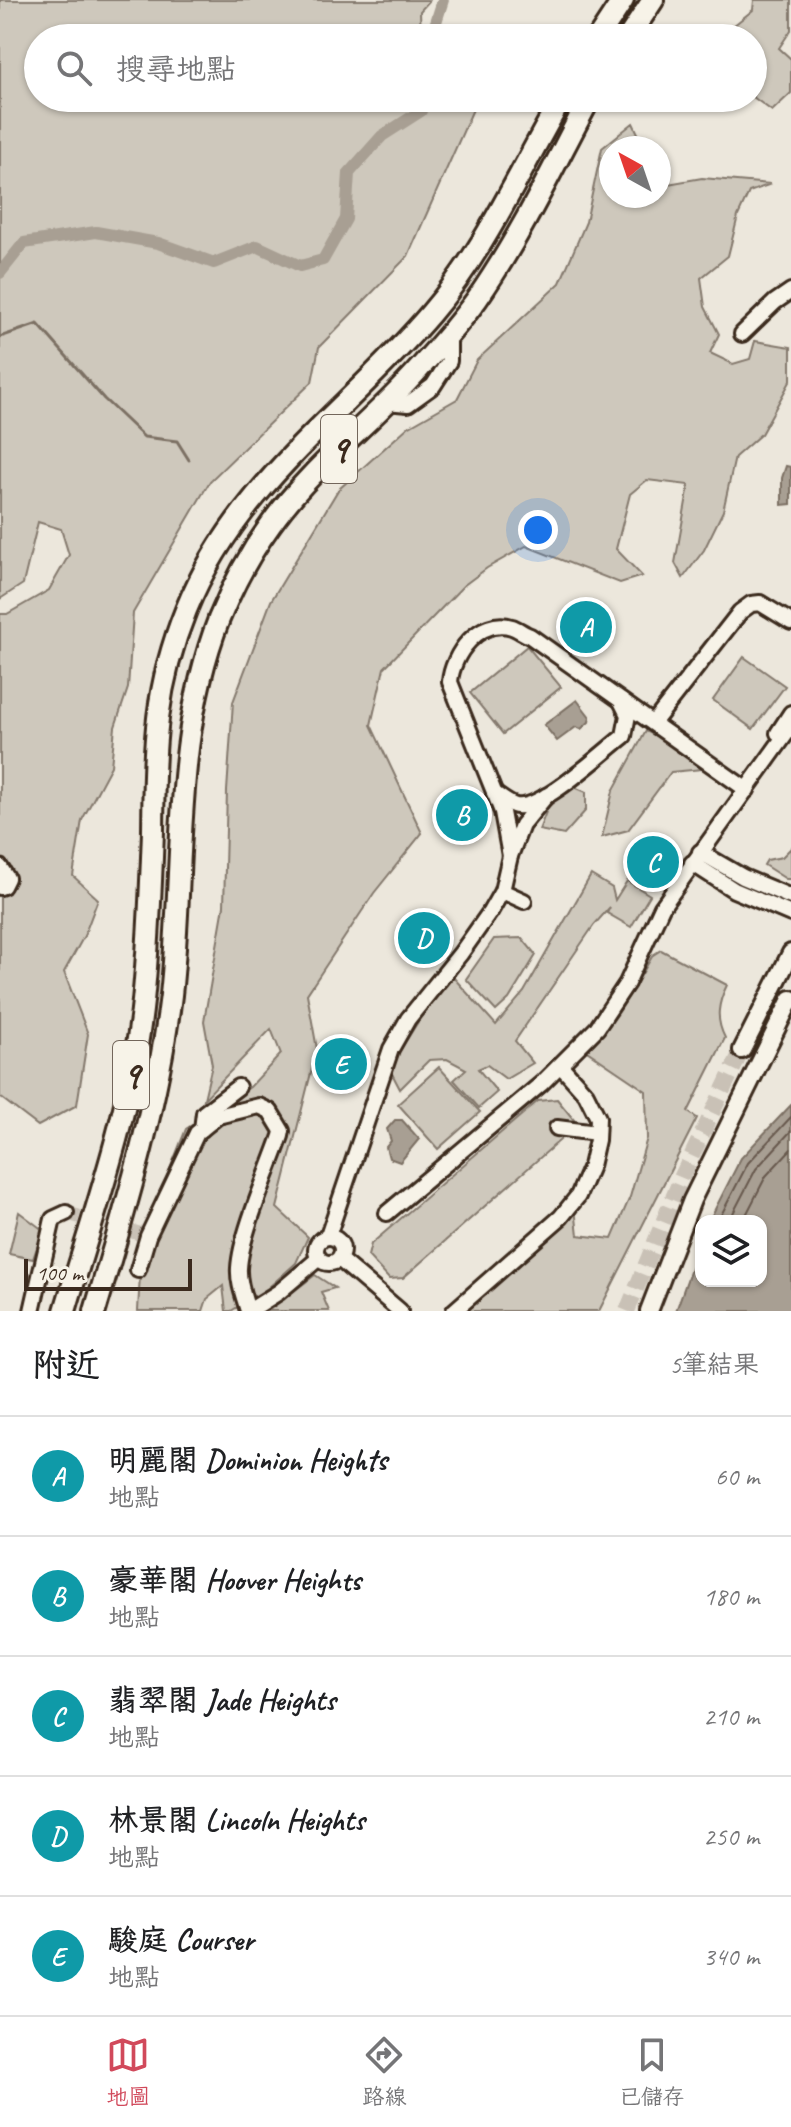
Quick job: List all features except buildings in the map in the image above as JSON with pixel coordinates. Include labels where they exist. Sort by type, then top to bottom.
[{"type":"highway","points":[[607,24],[623,0]]},
{"type":"highway","points":[[637,24],[653,0]]},
{"type":"highway","name":"9","points":[[65,1311],[117,1133],[133,1063],[147,944],[156,725],[166,671],[185,612],[219,546],[257,492],[299,445],[400,348],[449,290],[499,212],[554,112]]},
{"type":"highway","name":"9","points":[[95,1311],[148,1124],[161,1065],[176,937],[186,748],[196,691],[209,646],[242,571],[271,523],[311,477],[423,365],[476,300],[507,253],[583,112]]},
{"type":"main road","points":[[742,1050],[791,953]]},
{"type":"main road","points":[[649,1311],[692,1200],[791,999]]},
{"type":"street","points":[[742,334],[791,291]]},
{"type":"street","points":[[654,722],[740,612],[751,604],[760,603],[791,622]]},
{"type":"street","points":[[510,856],[502,812],[450,682],[451,667],[458,652],[471,639],[497,626],[510,627],[530,636],[747,790]]},
{"type":"street","points":[[612,692],[626,707],[628,715],[624,736]]},
{"type":"street","points":[[779,746],[778,732],[791,713]]},
{"type":"street","points":[[319,1258],[316,1246],[328,1236],[391,1049],[408,1019],[461,953],[502,891],[510,856],[522,825],[546,796],[630,730],[647,727],[675,738]]},
{"type":"street","points":[[396,1210],[561,1066],[597,1028],[627,983],[662,907],[791,727]]},
{"type":"street","points":[[494,793],[515,806],[526,805],[546,796]]},
{"type":"street","points":[[696,858],[791,897]]},
{"type":"street","points":[[696,858],[734,890],[791,914]]},
{"type":"street","points":[[0,867],[7,878],[0,887]]},
{"type":"street","points":[[502,891],[524,901]]},
{"type":"street","points":[[454,1311],[561,1217],[578,1196],[591,1166],[598,1118],[586,1094],[561,1066]]},
{"type":"street","points":[[202,1129],[204,1113],[238,1087]]},
{"type":"street","points":[[138,1270],[148,1236],[197,1133],[218,1116],[259,1106],[270,1111],[282,1131],[243,1245],[239,1268],[248,1311],[279,1292],[319,1258]]},
{"type":"street","points":[[557,1128],[597,1133]]},
{"type":"street","points":[[32,1311],[48,1232],[53,1219],[66,1213]]},
{"type":"street","points":[[319,1258],[331,1263],[339,1259],[342,1252],[336,1238],[328,1236]]},
{"type":"street","points":[[339,1259],[400,1311]]},
{"type":"shaded area","points":[[0,0],[430,0],[420,11],[420,24],[24,24],[24,112],[472,112],[408,256],[319,347],[312,382],[210,481],[133,613],[128,688],[115,727],[111,766],[82,820],[73,876],[98,899],[84,936],[64,972],[88,1034],[77,1105],[38,1126],[0,1097],[0,614],[7,614],[49,590],[69,555],[61,529],[38,522],[23,584],[0,599]]},
{"type":"shaded area","points":[[754,0],[791,0],[791,30],[779,48],[791,59],[791,93],[772,111],[767,107],[767,24],[736,24],[753,10]]},
{"type":"shaded area","points":[[633,123],[639,136],[617,136]]},
{"type":"shaded area","points":[[599,162],[599,208],[671,208],[671,183],[702,178],[771,184],[749,192],[738,216],[728,256],[701,278],[705,307],[719,334],[710,353],[733,364],[750,359],[755,341],[791,347],[791,380],[761,434],[735,457],[723,511],[704,550],[683,578],[675,563],[689,485],[647,480],[630,494],[616,549],[642,576],[620,583],[526,546],[463,586],[384,668],[371,725],[422,833],[374,893],[307,994],[317,1049],[277,1208],[308,1237],[296,1263],[268,1288],[231,1311],[226,1311],[223,1286],[207,1299],[203,1311],[138,1311],[141,1256],[158,1199],[186,1129],[250,1087],[281,1054],[271,1029],[204,1099],[212,1065],[204,1021],[224,906],[233,702],[271,601],[338,490],[408,427],[457,399],[477,360],[560,283],[586,222]]},
{"type":"shaded area","points":[[527,646],[561,687],[503,734],[470,693]]},
{"type":"shaded area","points":[[744,657],[785,686],[753,729],[713,700]]},
{"type":"shaded area","points":[[646,731],[692,754],[703,769],[671,772],[628,830],[602,837],[613,791]]},
{"type":"shaded area","points":[[572,786],[586,792],[586,810],[564,835],[539,830],[548,807]]},
{"type":"shaded area","points":[[791,848],[791,879],[764,865],[767,860],[782,857]]},
{"type":"shaded area","points":[[591,875],[612,888],[615,900],[627,881],[650,895],[631,927],[607,913],[610,907],[594,925],[515,1041],[533,1063],[506,1079],[487,1065],[478,1069],[497,1092],[479,1108],[454,1080],[466,1069],[447,1059],[429,1060],[400,1089],[389,1068],[431,1001],[453,977],[496,1025],[524,992]]},
{"type":"shaded area","points":[[522,938],[536,955],[509,999],[496,1011],[466,979],[494,939]]},
{"type":"shaded area","points":[[661,950],[727,985],[719,1011],[725,1038],[688,1112],[697,1118],[599,1311],[466,1311],[549,1239],[575,1208],[578,1235],[612,1239],[630,1197],[647,1138],[646,1091],[587,1051],[615,1018],[653,955]]},
{"type":"shaded area","points":[[439,1067],[480,1112],[438,1149],[398,1104]]},
{"type":"shaded area","points":[[557,1099],[574,1120],[567,1134],[403,1278],[389,1279],[368,1256],[371,1244],[538,1101]]},
{"type":"shaded area","points":[[19,1212],[43,1230],[33,1259],[9,1254]]},
{"type":"shaded area","points":[[315,1275],[335,1288],[321,1292],[329,1311],[268,1311]]},
{"type":"water","points":[[786,466],[791,467],[791,504],[782,505],[782,478]]},
{"type":"water","points":[[577,700],[590,717],[589,722],[557,741],[544,725]]},
{"type":"water","points":[[791,1105],[791,1311],[676,1311],[695,1258],[695,1287],[767,1287],[767,1215],[712,1215],[741,1158]]},
{"type":"water","points":[[395,1120],[402,1120],[419,1139],[400,1162],[389,1158],[386,1147],[391,1141],[387,1129]]},
{"type":"waterway","points":[[435,24],[443,0]]},
{"type":"waterway","points":[[0,273],[24,243],[96,232],[158,243],[214,263],[257,246],[300,266],[323,260],[346,219],[349,173],[382,136],[419,112]]},
{"type":"waterway","points":[[0,337],[38,324],[104,399],[144,437],[177,441],[189,460]]},
{"type":"tunnel","points":[[627,1311],[682,1176],[742,1050]]},
{"type":"tunnel","points":[[66,1213],[148,1236]]},
{"type":"place","name":"明麗閣 Dominion Heights","points":[[586,627]]},
{"type":"place","name":"豪華閣 Hoover Heights","points":[[462,815]]},
{"type":"place","name":"翡翠閣 Jade Heights","points":[[653,862]]},
{"type":"place","name":"林景閣 Lincoln Heights","points":[[424,938]]},
{"type":"place","name":"駿庭 Courser","points":[[341,1064]]}]
